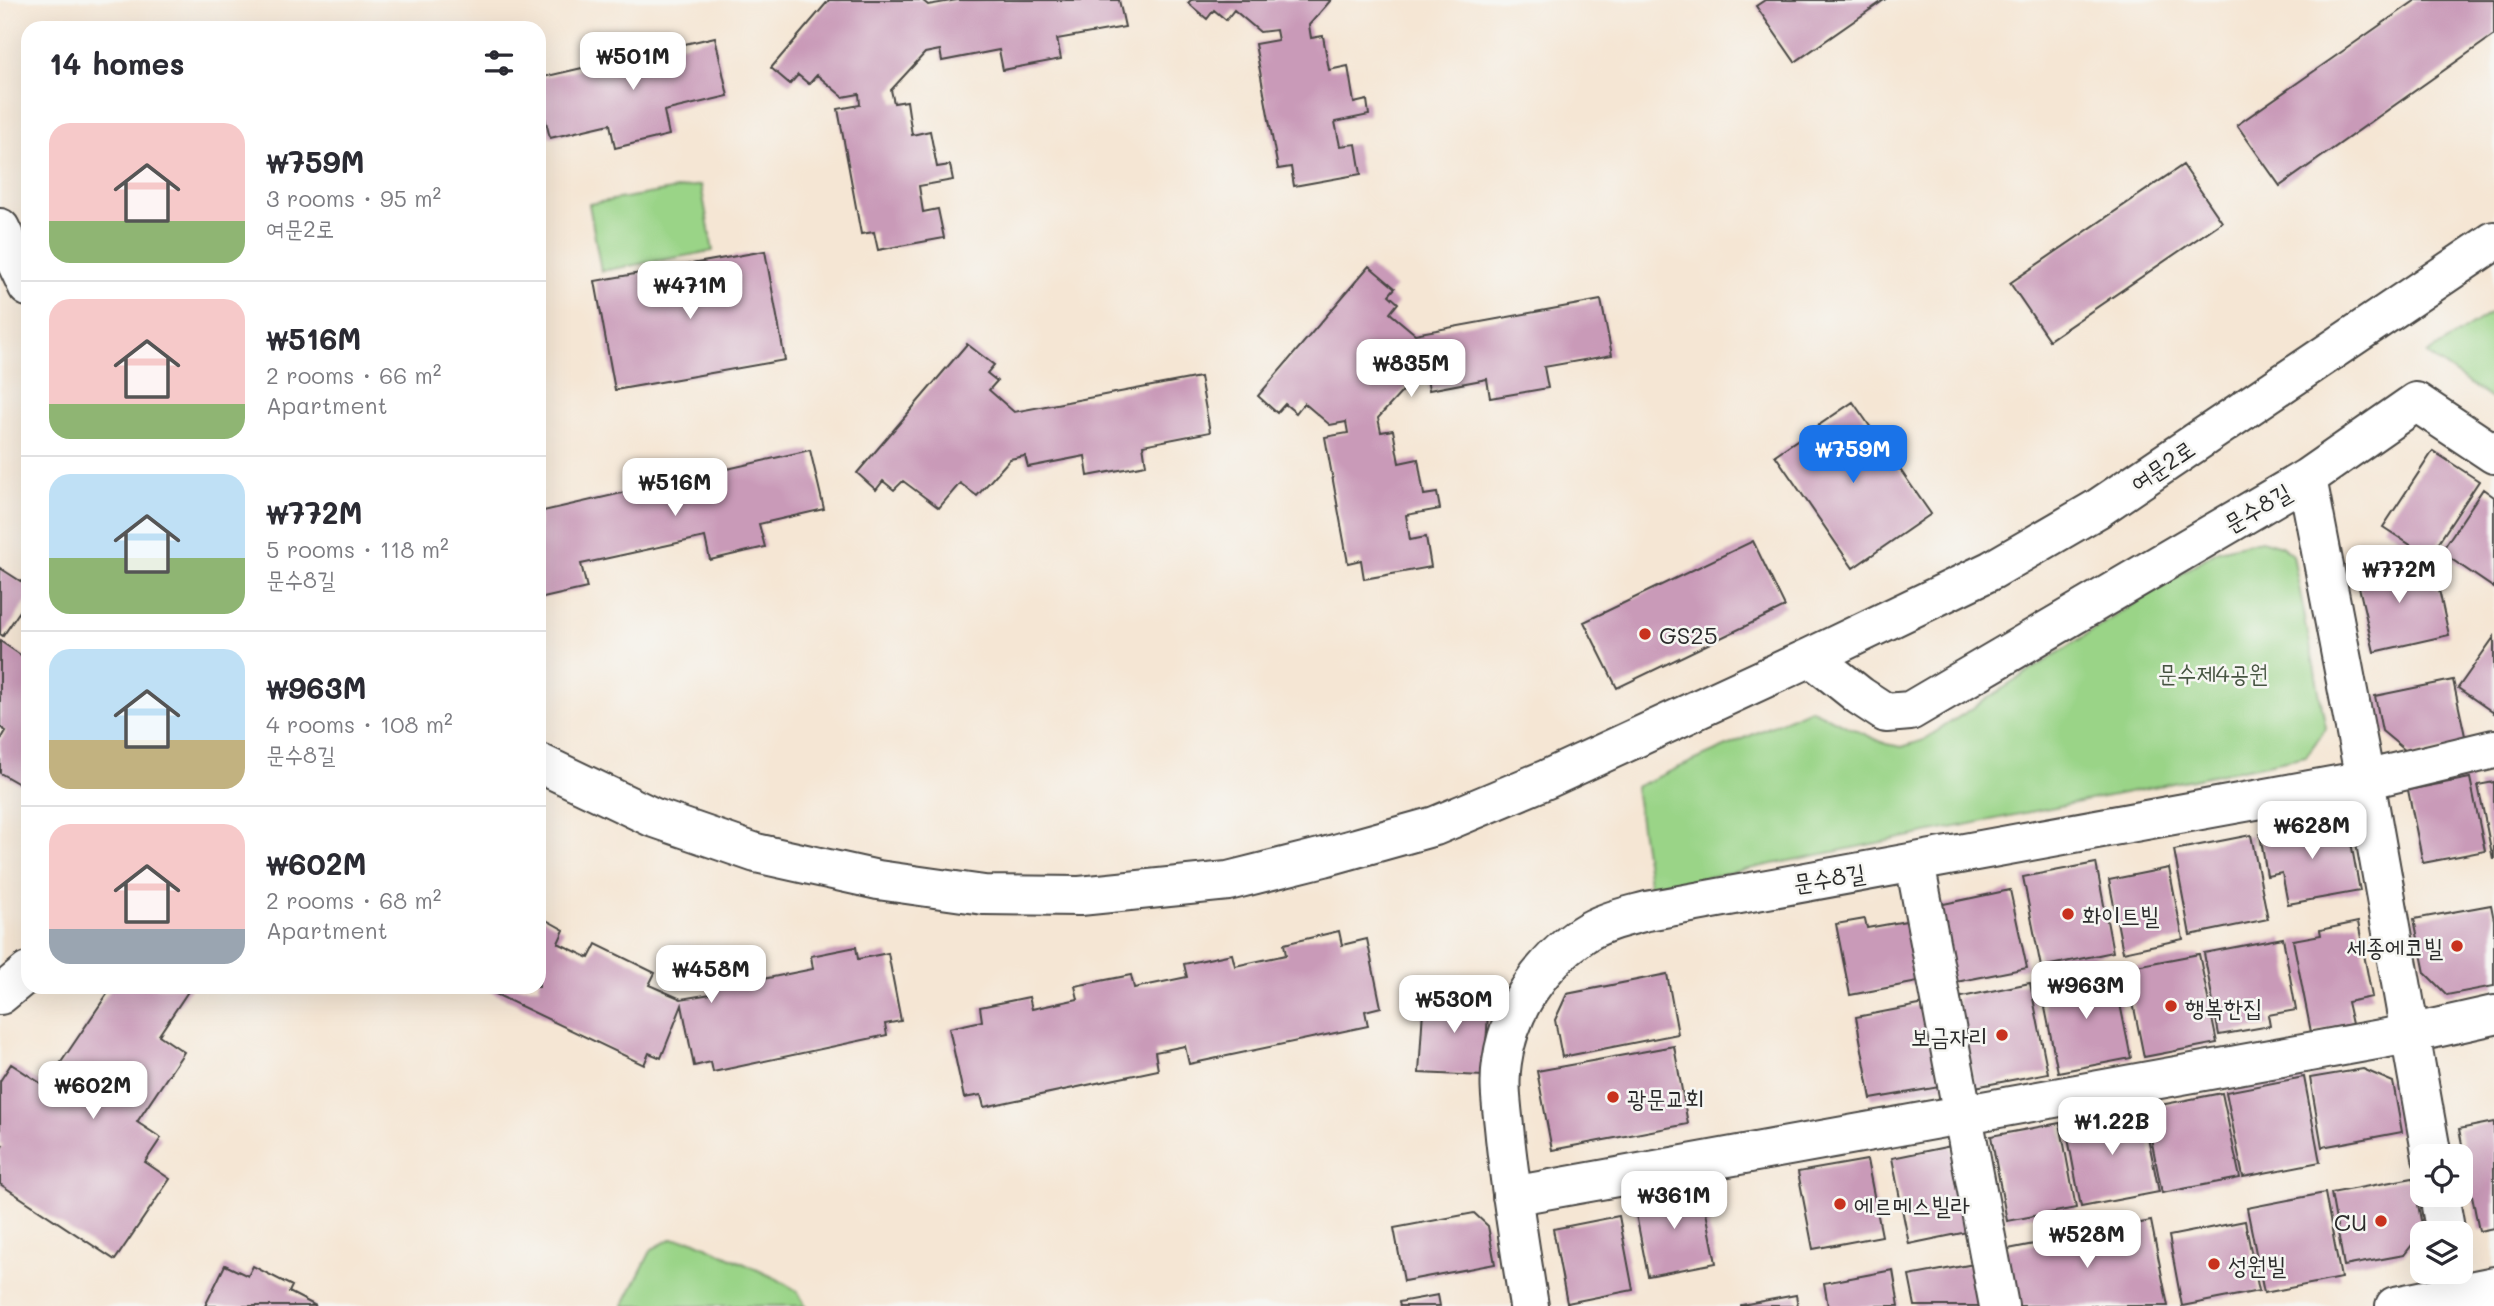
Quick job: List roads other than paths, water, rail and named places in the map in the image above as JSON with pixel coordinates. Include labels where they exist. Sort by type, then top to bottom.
[{"type":"street","points":[[0,228],[21,272]]},
{"type":"street","name":"여문2로","points":[[546,767],[652,817],[756,853],[878,880],[970,893],[1080,896],[1228,881],[1435,826],[1547,779],[1992,570],[2097,509],[2494,241]]},
{"type":"street","name":"문수8길","points":[[1811,657],[1886,713],[1910,711],[2307,478],[2416,402],[2494,454]]},
{"type":"street","name":"문수8길","points":[[2307,478],[2365,780]]},
{"type":"street","name":"문수8길","points":[[1529,1306],[1512,1196],[1501,1093],[1501,1064],[1506,1041],[1519,1008],[1537,976],[1583,934],[1614,920],[1647,911],[1783,884],[1915,863],[2365,780],[2494,749]]},
{"type":"street","points":[[2365,780],[2430,1144]]},
{"type":"street","points":[[1915,863],[1998,1306]]},
{"type":"street","points":[[0,995],[21,978]]},
{"type":"street","points":[[1512,1196],[2409,1034],[2494,1015]]},
{"type":"street","points":[[2395,1306],[2466,1290]]},
{"type":"place","name":"GS25","points":[[1645,634]]},
{"type":"place","name":"화이트빌","points":[[2068,914]]},
{"type":"place","name":"세종에코빌","points":[[2457,946]]},
{"type":"place","name":"행복한집","points":[[2171,1006]]},
{"type":"place","name":"보금자리","points":[[2002,1035]]},
{"type":"place","name":"광문교회","points":[[1613,1097]]},
{"type":"place","name":"에르메스빌라","points":[[1840,1204]]},
{"type":"place","name":"CU","points":[[2381,1221]]},
{"type":"place","name":"성원빌","points":[[2214,1264]]},
{"type":"park label","name":"문수제4공원","points":[[2213,672]]}]
